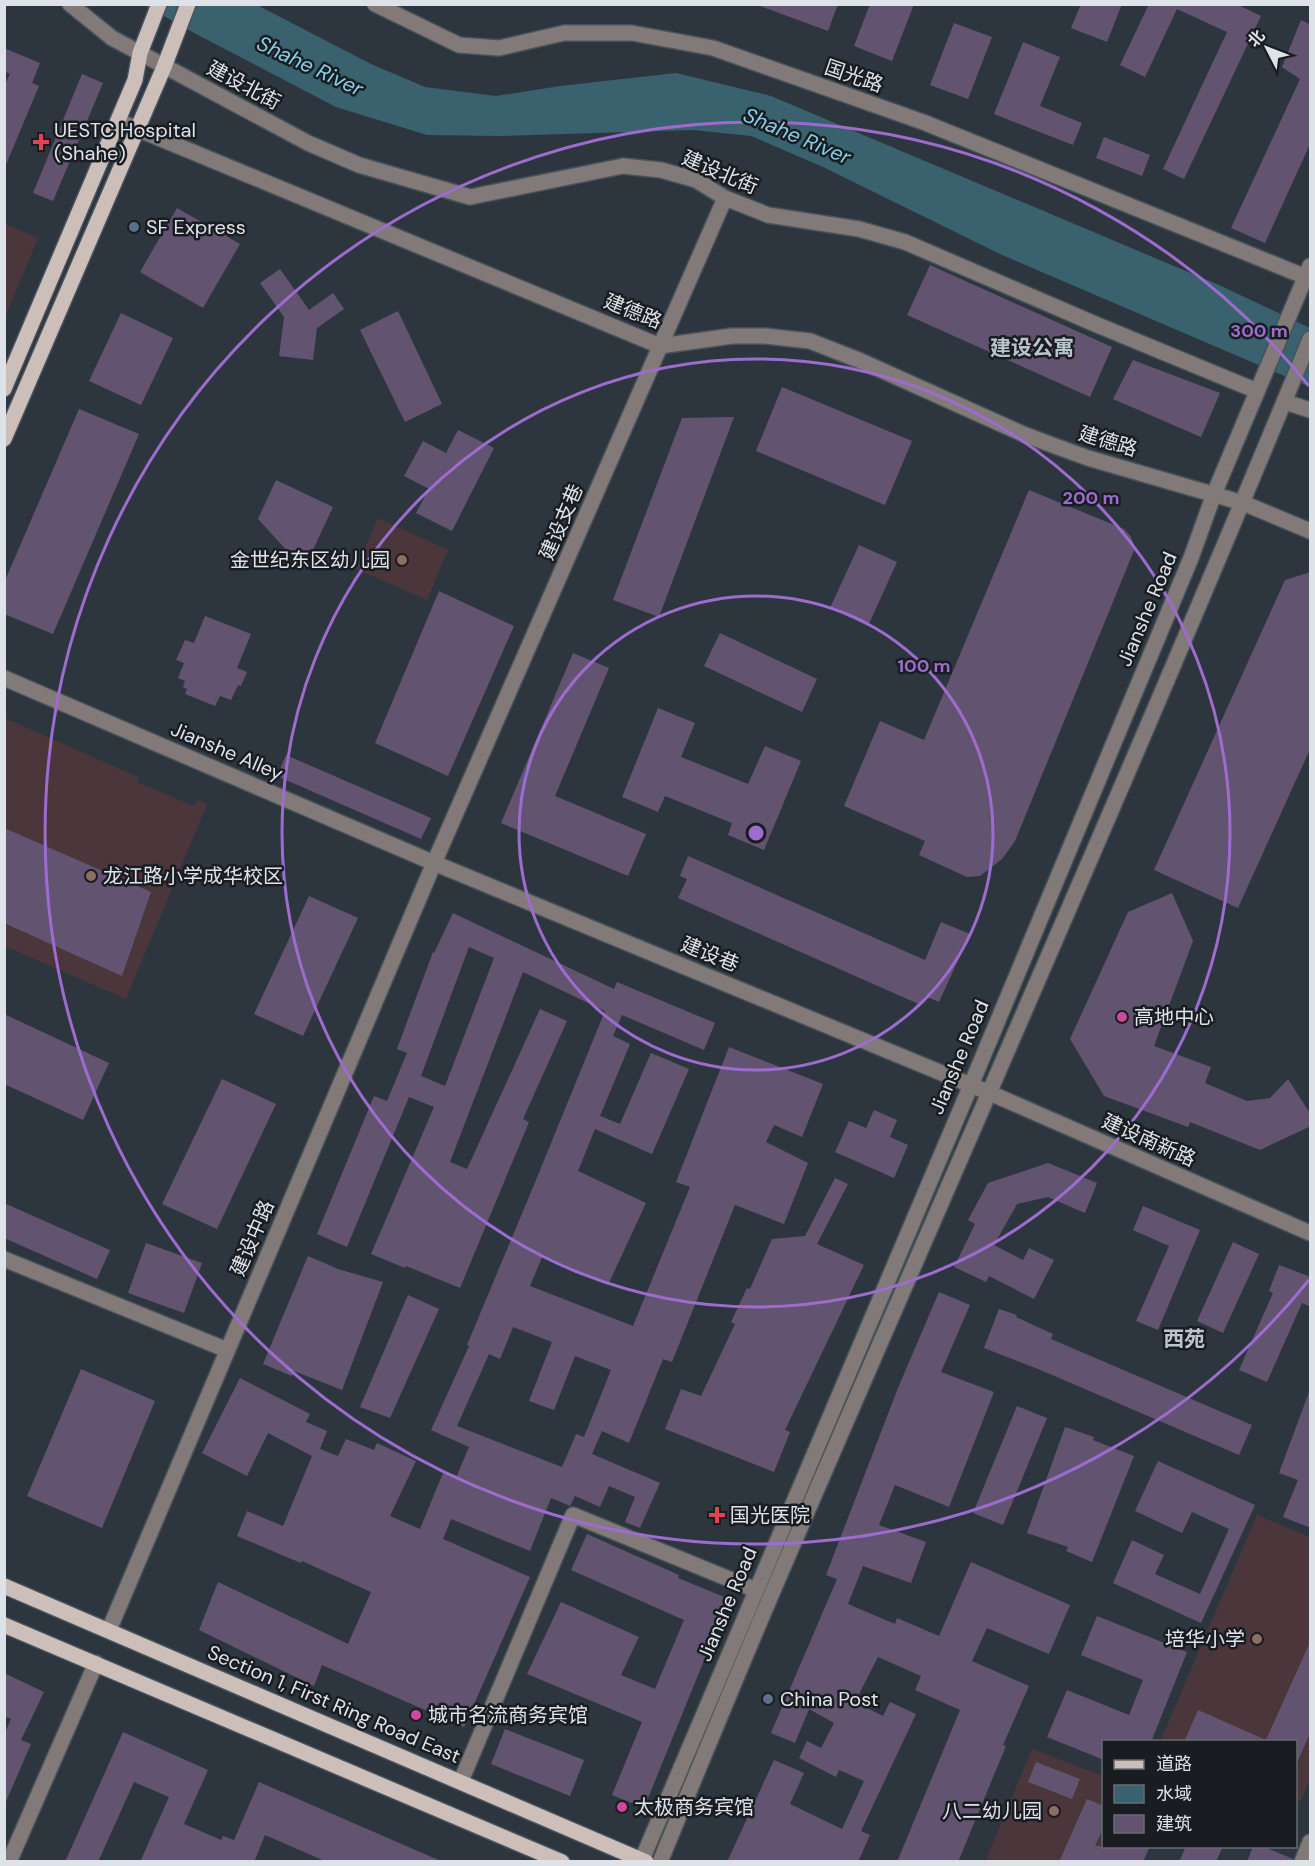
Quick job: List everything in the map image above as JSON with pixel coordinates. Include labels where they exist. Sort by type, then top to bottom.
[{"type":"main road","points":[[4,389],[135,80],[140,53],[159,4]]},
{"type":"main road","points":[[4,439],[138,129],[188,4]]},
{"type":"main road","name":"Section 1, First Ring Road East","points":[[4,1586],[643,1861]]},
{"type":"main road","points":[[4,1625],[562,1862]]},
{"type":"street","name":"建设北街","points":[[70,4],[112,38],[308,143],[359,165],[470,197],[623,166],[661,170],[696,180],[725,198],[768,215],[860,229],[905,242],[1257,391]]},
{"type":"street","name":"国光路","points":[[375,4],[459,45],[499,48],[564,33],[632,33],[713,48],[922,122],[1308,272]]},
{"type":"street","name":"建德路","points":[[118,121],[660,345],[732,336],[765,336],[810,341],[1023,434],[1088,458],[1243,503],[1311,531]]},
{"type":"street","name":"建设支巷","points":[[434,863],[725,198]]},
{"type":"street","name":"Jianshe Road","points":[[643,1861],[971,1085],[1308,272]]},
{"type":"street","name":"Jianshe Road","points":[[660,1862],[775,1586],[990,1093],[1311,339]]},
{"type":"street","points":[[1287,395],[1311,410]]},
{"type":"street","name":"Jianshe Alley","points":[[4,678],[434,863]]},
{"type":"street","name":"建设巷","points":[[434,863],[971,1085]]},
{"type":"street","name":"建设中路","points":[[109,1630],[434,863]]},
{"type":"street","name":"建设南新路","points":[[971,1085],[1311,1233]]},
{"type":"street","points":[[4,1259],[227,1350]]},
{"type":"street","points":[[460,1781],[573,1515],[756,1590]]},
{"type":"street","points":[[9,1862],[96,1663]]},
{"type":"street","points":[[1302,1862],[1311,1842]]},
{"type":"shaded area","points":[[5,224],[38,238],[5,317]]},
{"type":"shaded area","name":"金世纪东区幼儿园","points":[[378,518],[448,550],[427,600],[356,569]]},
{"type":"shaded area","name":"龙江路小学成华校区","points":[[5,718],[138,777],[137,782],[194,806],[197,800],[207,804],[126,999],[5,946]]},
{"type":"shaded area","name":"培华小学","points":[[1257,1515],[1310,1537],[1310,1778],[1301,1801],[1297,1799],[1297,1740],[1161,1740]]},
{"type":"shaded area","name":"八二幼儿园","points":[[1032,1749],[1102,1776],[1102,1861],[985,1862]]},
{"type":"water","name":"Shahe River","points":[[144,5],[257,5],[371,64],[425,87],[496,96],[560,86],[676,73],[771,96],[1219,285],[1310,328],[1310,387],[1002,255],[823,167],[751,136],[693,130],[500,136],[427,135],[336,107]]},
{"type":"building","points":[[761,4],[838,4],[828,31],[760,6]]},
{"type":"building","points":[[870,4],[914,4],[892,61],[854,46]]},
{"type":"building","points":[[1081,4],[1122,4],[1107,42],[1071,28]]},
{"type":"building","points":[[1149,4],[1236,4],[1261,16],[1184,179],[1163,169],[1227,32],[1177,9],[1145,77],[1120,65]]},
{"type":"building","points":[[1301,20],[1311,25],[1311,142],[1265,243],[1231,228],[1300,79],[1282,67]]},
{"type":"building","points":[[954,23],[992,37],[968,99],[930,85]]},
{"type":"building","points":[[1023,42],[1060,57],[1040,106],[1082,123],[1073,145],[994,114]]},
{"type":"building","points":[[4,48],[40,63],[32,83],[39,86],[5,167],[4,86],[10,74],[4,71]]},
{"type":"building","points":[[82,74],[103,83],[53,201],[33,193]]},
{"type":"building","points":[[1104,137],[1150,155],[1142,176],[1096,158]]},
{"type":"building","points":[[177,208],[240,244],[203,308],[140,272]]},
{"type":"building","points":[[930,265],[1112,347],[1090,397],[907,315]]},
{"type":"building","points":[[280,269],[309,310],[333,293],[344,309],[317,328],[313,360],[279,356],[284,317],[260,283]]},
{"type":"building","points":[[398,311],[442,404],[405,422],[360,330]]},
{"type":"building","points":[[121,313],[173,338],[141,405],[89,381]]},
{"type":"building","points":[[1133,360],[1220,393],[1201,437],[1113,399]]},
{"type":"building","points":[[782,387],[912,441],[885,505],[756,451]]},
{"type":"building","points":[[79,409],[139,434],[53,634],[4,614],[4,583]]},
{"type":"building","points":[[734,417],[659,617],[613,600],[682,418]]},
{"type":"building","points":[[458,430],[494,448],[452,531],[416,513],[429,489],[404,476],[423,441],[446,453]]},
{"type":"building","points":[[276,480],[333,507],[304,569],[258,519]]},
{"type":"building","points":[[1029,490],[1124,529],[1131,537],[1135,548],[1015,841],[1002,859],[980,876],[967,877],[919,855],[925,841],[844,806],[880,721],[924,740]]},
{"type":"building","points":[[859,545],[897,562],[868,626],[830,608]]},
{"type":"building","points":[[1311,572],[1311,747],[1238,908],[1154,870],[1285,580]]},
{"type":"building","points":[[439,591],[514,626],[448,776],[375,743]]},
{"type":"building","points":[[205,616],[251,634],[237,668],[247,672],[241,686],[238,685],[231,700],[220,696],[215,706],[185,694],[187,689],[183,687],[185,681],[178,678],[184,663],[176,660],[185,640],[194,643]]},
{"type":"building","points":[[720,633],[817,679],[802,712],[704,666]]},
{"type":"building","points":[[573,653],[609,668],[555,796],[646,834],[628,876],[501,823]]},
{"type":"building","points":[[658,708],[695,723],[681,757],[748,784],[765,746],[801,761],[764,850],[728,835],[732,823],[665,796],[658,812],[622,797]]},
{"type":"building","points":[[286,755],[431,818],[421,839],[277,776]]},
{"type":"building","points":[[4,828],[151,892],[122,976],[4,923]]},
{"type":"building","points":[[688,856],[925,960],[941,922],[970,934],[939,1002],[925,996],[921,1005],[678,898],[687,879],[680,876]]},
{"type":"building","points":[[1172,893],[1193,941],[1154,1046],[1211,1067],[1205,1083],[1247,1101],[1270,1098],[1288,1079],[1311,1115],[1311,1126],[1260,1150],[1190,1122],[1188,1127],[1104,1096],[1070,1039],[1128,912]]},
{"type":"building","points":[[309,896],[358,918],[303,1036],[254,1014]]},
{"type":"building","points":[[453,913],[614,989],[617,982],[715,1023],[704,1050],[622,1015],[613,1036],[630,1044],[600,1116],[620,1124],[651,1053],[689,1069],[652,1154],[595,1129],[578,1171],[646,1203],[608,1285],[543,1255],[530,1286],[633,1326],[690,1187],[676,1182],[729,1047],[823,1084],[802,1137],[774,1125],[766,1142],[808,1163],[784,1224],[735,1205],[672,1362],[663,1359],[629,1443],[602,1431],[592,1454],[660,1483],[640,1528],[625,1522],[635,1497],[609,1486],[600,1507],[575,1496],[570,1506],[551,1498],[530,1551],[451,1519],[443,1539],[530,1577],[464,1727],[322,1665],[314,1686],[199,1630],[218,1582],[348,1644],[371,1592],[302,1561],[301,1563],[237,1536],[247,1511],[283,1526],[312,1456],[268,1433],[247,1476],[202,1453],[240,1378],[310,1414],[306,1422],[327,1431],[320,1449],[338,1456],[346,1439],[374,1450],[377,1443],[416,1461],[390,1516],[420,1529],[443,1473],[456,1478],[469,1447],[431,1430],[469,1346],[467,1345],[605,1011],[523,972],[450,1162],[467,1169],[540,1009],[567,1021],[523,1119],[529,1122],[460,1288],[371,1254],[434,1107],[409,1097],[347,1247],[317,1234],[374,1096],[387,1101],[407,1053],[397,1049],[434,953]],"holes":[[[469,947],[494,958],[445,1086],[421,1076]],[[513,1327],[552,1342],[529,1401],[554,1410],[575,1356],[611,1370],[584,1437],[576,1434],[562,1467],[457,1426],[489,1354],[500,1359]]]},
{"type":"building","points":[[4,1014],[109,1063],[83,1120],[4,1084]]},
{"type":"building","points":[[222,1079],[276,1104],[217,1229],[162,1204]]},
{"type":"building","points":[[874,1110],[897,1120],[890,1137],[908,1145],[894,1178],[835,1152],[849,1121],[866,1128]]},
{"type":"building","points":[[1048,1163],[1097,1183],[1085,1213],[1048,1197],[1017,1204],[994,1245],[1023,1260],[1029,1248],[1054,1260],[1034,1299],[989,1276],[986,1282],[954,1267],[975,1224],[968,1220],[988,1183]]},
{"type":"building","points":[[835,1178],[848,1184],[817,1244],[864,1265],[785,1430],[790,1432],[774,1472],[665,1429],[681,1389],[701,1396],[735,1324],[731,1322],[747,1288],[750,1289],[772,1239],[805,1236]]},
{"type":"building","points":[[4,1203],[110,1250],[97,1279],[4,1238]]},
{"type":"building","points":[[1143,1206],[1200,1230],[1158,1330],[1136,1321],[1169,1246],[1133,1230]]},
{"type":"building","points":[[1233,1242],[1259,1254],[1223,1333],[1197,1321]]},
{"type":"building","points":[[146,1243],[202,1263],[184,1313],[128,1293]]},
{"type":"building","points":[[308,1256],[338,1269],[383,1282],[342,1390],[294,1371],[292,1376],[263,1364]]},
{"type":"building","points":[[1279,1265],[1311,1277],[1311,1307],[1302,1303],[1267,1382],[1239,1370],[1273,1293],[1269,1291]]},
{"type":"building","points":[[939,1292],[970,1305],[941,1372],[994,1392],[949,1507],[895,1485],[879,1525],[926,1542],[911,1583],[863,1566],[848,1604],[895,1624],[897,1618],[939,1636],[971,1562],[1070,1605],[1049,1654],[987,1628],[972,1661],[1029,1686],[1003,1745],[1006,1746],[958,1862],[897,1862],[960,1710],[915,1690],[921,1676],[878,1657],[855,1702],[883,1716],[890,1702],[916,1714],[861,1831],[870,1835],[858,1862],[727,1862],[774,1760],[804,1773],[790,1804],[842,1829],[864,1781],[839,1770],[836,1777],[799,1758],[807,1741],[821,1748],[834,1723],[809,1709],[795,1743],[771,1733],[837,1579],[826,1575],[898,1388]]},
{"type":"building","points":[[408,1295],[439,1309],[390,1418],[360,1407]]},
{"type":"building","points":[[999,1309],[1017,1315],[1016,1317],[1053,1334],[1051,1339],[1252,1425],[1239,1455],[984,1348]]},
{"type":"building","points":[[81,1369],[155,1401],[102,1528],[27,1496]]},
{"type":"building","points":[[1309,1392],[1311,1392],[1311,1528],[1283,1517],[1298,1480],[1279,1473]]},
{"type":"building","points":[[1017,1406],[1047,1418],[1003,1525],[973,1513]]},
{"type":"building","points":[[1065,1427],[1094,1437],[1093,1440],[1134,1456],[1092,1562],[1066,1551],[1068,1547],[1027,1533]]},
{"type":"building","points":[[1158,1461],[1255,1505],[1201,1623],[1113,1583],[1132,1540],[1164,1555],[1155,1574],[1200,1594],[1229,1529],[1192,1512],[1182,1533],[1135,1511]]},
{"type":"building","points":[[587,1534],[679,1575],[678,1578],[729,1599],[644,1808],[612,1795],[642,1722],[527,1674],[561,1602],[639,1637],[621,1675],[655,1689],[684,1620],[571,1570]]},
{"type":"building","points":[[1097,1616],[1187,1652],[1152,1740],[1102,1740],[1102,1759],[1047,1737],[1067,1690],[1129,1715],[1143,1680],[1081,1655]]},
{"type":"building","points":[[1311,1640],[1311,1731],[1297,1763],[1297,1740],[1266,1740]]},
{"type":"building","points":[[4,1673],[44,1692],[21,1740],[31,1744],[4,1806],[4,1735],[11,1719],[4,1716]]},
{"type":"building","points":[[1198,1710],[1266,1740],[1185,1740]]},
{"type":"building","points":[[505,1729],[584,1760],[570,1796],[491,1764]]},
{"type":"building","points":[[123,1732],[208,1770],[184,1824],[221,1840],[223,1836],[234,1840],[259,1782],[443,1862],[327,1862],[265,1835],[254,1862],[140,1862],[169,1797],[134,1782],[98,1862],[65,1862]]},
{"type":"building","points":[[1036,1762],[1080,1779],[1072,1799],[1028,1782]]},
{"type":"building","points":[[1087,1799],[1102,1805],[1102,1830],[1095,1846],[1149,1848],[1143,1862],[1059,1862]]},
{"type":"building","points":[[1185,1848],[1222,1848],[1216,1862],[1179,1862]]},
{"type":"building","points":[[1252,1848],[1267,1848],[1293,1859],[1293,1862],[1247,1862]]},
{"type":"place","name":"UESTC Hospital (Shahe)","points":[[41,142]]},
{"type":"place","name":"SF Express","points":[[134,227]]},
{"type":"place","name":"金世纪东区幼儿园","points":[[402,560]]},
{"type":"place","name":"龙江路小学成华校区","points":[[91,876]]},
{"type":"place","name":"高地中心","points":[[1122,1017]]},
{"type":"place","name":"国光医院","points":[[717,1515]]},
{"type":"place","name":"培华小学","points":[[1257,1639]]},
{"type":"place","name":"China Post","points":[[768,1699]]},
{"type":"place","name":"城市名流商务宾馆","points":[[416,1715]]},
{"type":"place","name":"太极商务宾馆","points":[[622,1807]]},
{"type":"place","name":"八二幼儿园","points":[[1054,1811]]},
{"type":"district","name":"建设公寓","points":[[1032,348]]},
{"type":"district","name":"西苑","points":[[1184,1339]]}]
